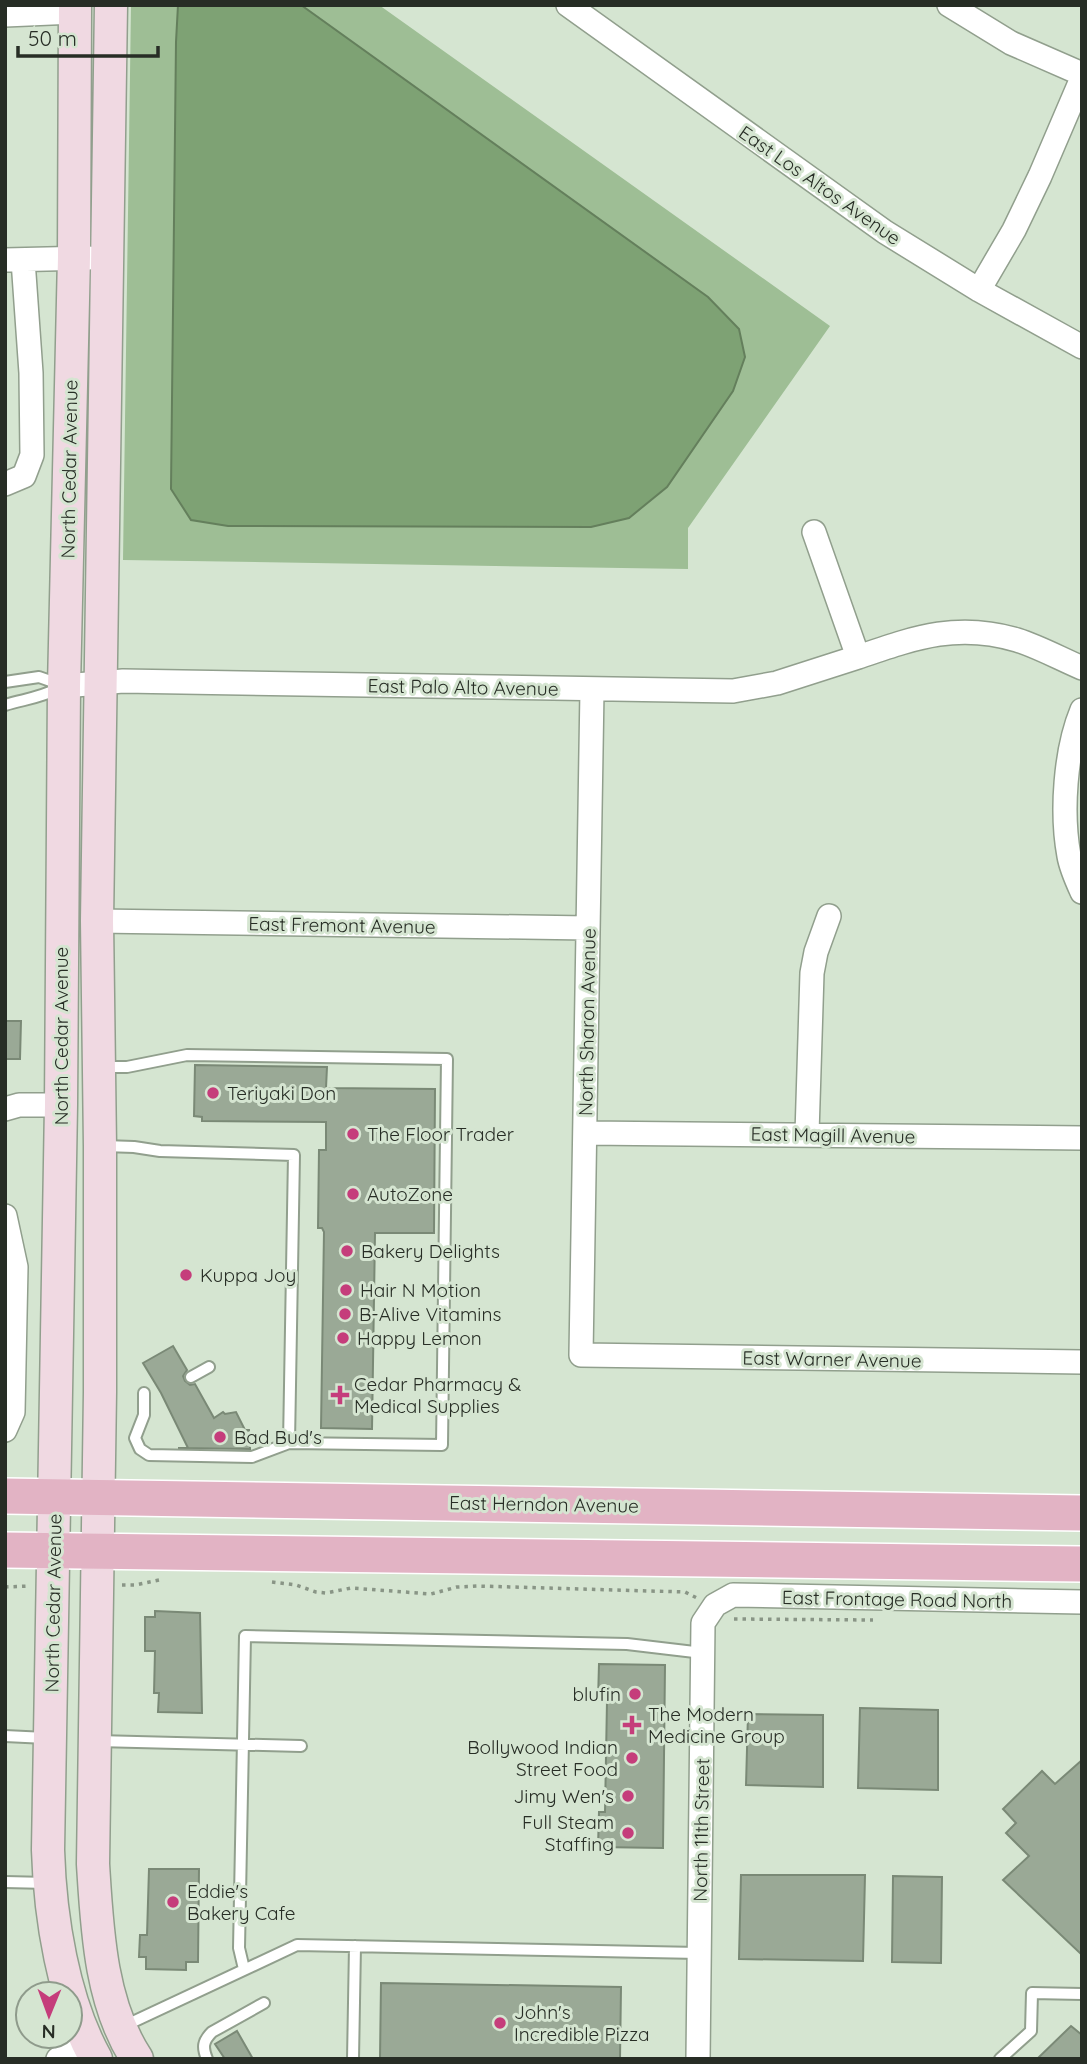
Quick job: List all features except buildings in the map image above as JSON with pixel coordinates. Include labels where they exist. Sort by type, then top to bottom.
[{"type":"main road","name":"North Cedar Avenue","points":[[111,5],[97,921],[100,1067],[99,1497],[93,1864],[106,1979],[120,2027],[137,2059]]},
{"type":"main road","name":"North Cedar Avenue","points":[[75,8],[74,257],[64,686],[61,1105],[49,1738],[49,1883],[57,1944],[100,2054]]},
{"type":"main road","points":[[62,915],[76,992],[75,1121],[85,1142],[100,1146]]},
{"type":"main road","name":"East Herndon Avenue","points":[[5,1496],[1082,1513]]},
{"type":"main road","points":[[5,1550],[1082,1564]]},
{"type":"main road","points":[[49,1883],[69,1901],[83,1976],[100,2018],[120,2027]]},
{"type":"street","name":"East Los Altos Avenue","points":[[568,5],[885,232],[978,290],[1082,347]]},
{"type":"street","points":[[949,5],[1011,43],[1082,76],[1014,230],[978,290]]},
{"type":"street","points":[[5,15],[75,8]]},
{"type":"street","points":[[15,480],[33,455],[31,373],[14,260],[108,258]]},
{"type":"street","points":[[814,533],[858,657]]},
{"type":"street","name":"East Palo Alto Avenue","points":[[64,686],[137,681],[733,691],[754,689],[916,637],[967,630],[1019,640],[1082,668]]},
{"type":"street","name":"North Sharon Avenue","points":[[581,1355],[592,690]]},
{"type":"street","points":[[1082,710],[1075,727],[1065,799],[1069,858],[1082,892]]},
{"type":"street","points":[[807,1134],[813,973],[816,952],[829,916]]},
{"type":"street","name":"East Fremont Avenue","points":[[97,921],[588,928]]},
{"type":"street","points":[[5,1109],[19,1105],[61,1105]]},
{"type":"street","name":"East Magill Avenue","points":[[585,1133],[1082,1138]]},
{"type":"street","points":[[5,1216],[16,1267],[13,1412],[9,1427],[5,1430]]},
{"type":"street","name":"East Warner Avenue","points":[[581,1355],[1082,1362]]},
{"type":"street","name":"East Frontage Road North","points":[[714,1606],[733,1595],[1082,1602]]},
{"type":"street","name":"North 11th Street","points":[[698,2059],[704,1623],[714,1606]]},
{"type":"street","points":[[58,2059],[100,2054]]},
{"type":"lane","points":[[5,682],[39,677],[64,686]]},
{"type":"lane","points":[[5,705],[39,698],[64,686]]},
{"type":"lane","points":[[100,1067],[127,1067],[187,1055],[447,1059],[442,1446],[289,1443],[252,1457],[149,1455],[139,1449],[135,1438],[144,1415],[145,1393]]},
{"type":"lane","points":[[100,1146],[160,1151],[293,1155],[289,1443]]},
{"type":"lane","points":[[191,1377],[209,1367]]},
{"type":"lane","points":[[244,1969],[239,1948],[245,1636],[627,1644],[703,1653]]},
{"type":"lane","points":[[5,1736],[49,1738]]},
{"type":"lane","points":[[94,1741],[301,1746]]},
{"type":"lane","points":[[5,1882],[49,1883]]},
{"type":"lane","points":[[120,2027],[297,1945],[699,1953]]},
{"type":"lane","points":[[353,2059],[355,1946]]},
{"type":"lane","points":[[1000,2059],[1031,2031],[1032,1993],[1082,1994]]},
{"type":"lane","points":[[207,2059],[203,2046],[205,2039],[212,2032],[264,2003]]},
{"type":"path","points":[[135,1585],[172,1580]]},
{"type":"path","points":[[268,1582],[296,1585],[316,1592],[351,1588],[432,1594],[457,1587],[477,1586],[685,1592],[714,1606],[732,1619],[881,1620]]},
{"type":"shaded area","points":[[131,5],[379,5],[830,326],[688,528],[688,569],[123,560]]},
{"type":"shaded area","points":[[178,5],[301,5],[708,297],[739,329],[745,357],[733,391],[667,487],[629,518],[591,527],[228,526],[191,520],[171,489]]},
{"type":"place","name":"Teriyaki Don","points":[[213,1093]]},
{"type":"place","name":"The Floor Trader","points":[[353,1134]]},
{"type":"place","name":"AutoZone","points":[[353,1194]]},
{"type":"place","name":"Bakery Delights","points":[[347,1251]]},
{"type":"place","name":"Kuppa Joy","points":[[186,1275]]},
{"type":"place","name":"Hair N Motion","points":[[346,1290]]},
{"type":"place","name":"B-Alive Vitamins","points":[[345,1314]]},
{"type":"place","name":"Happy Lemon","points":[[343,1338]]},
{"type":"place","name":"Cedar Pharmacy & Medical Supplies","points":[[340,1395]]},
{"type":"place","name":"Bad Bud's","points":[[220,1437]]},
{"type":"place","name":"blufin","points":[[635,1694]]},
{"type":"place","name":"The Modern Medicine Group","points":[[632,1725]]},
{"type":"place","name":"Bollywood Indian Street Food","points":[[632,1758]]},
{"type":"place","name":"Jimy Wen's","points":[[628,1796]]},
{"type":"place","name":"Full Steam Staffing","points":[[628,1833]]},
{"type":"place","name":"Eddie's Bakery Cafe","points":[[173,1902]]},
{"type":"place","name":"John's Incredible Pizza","points":[[500,2023]]}]
